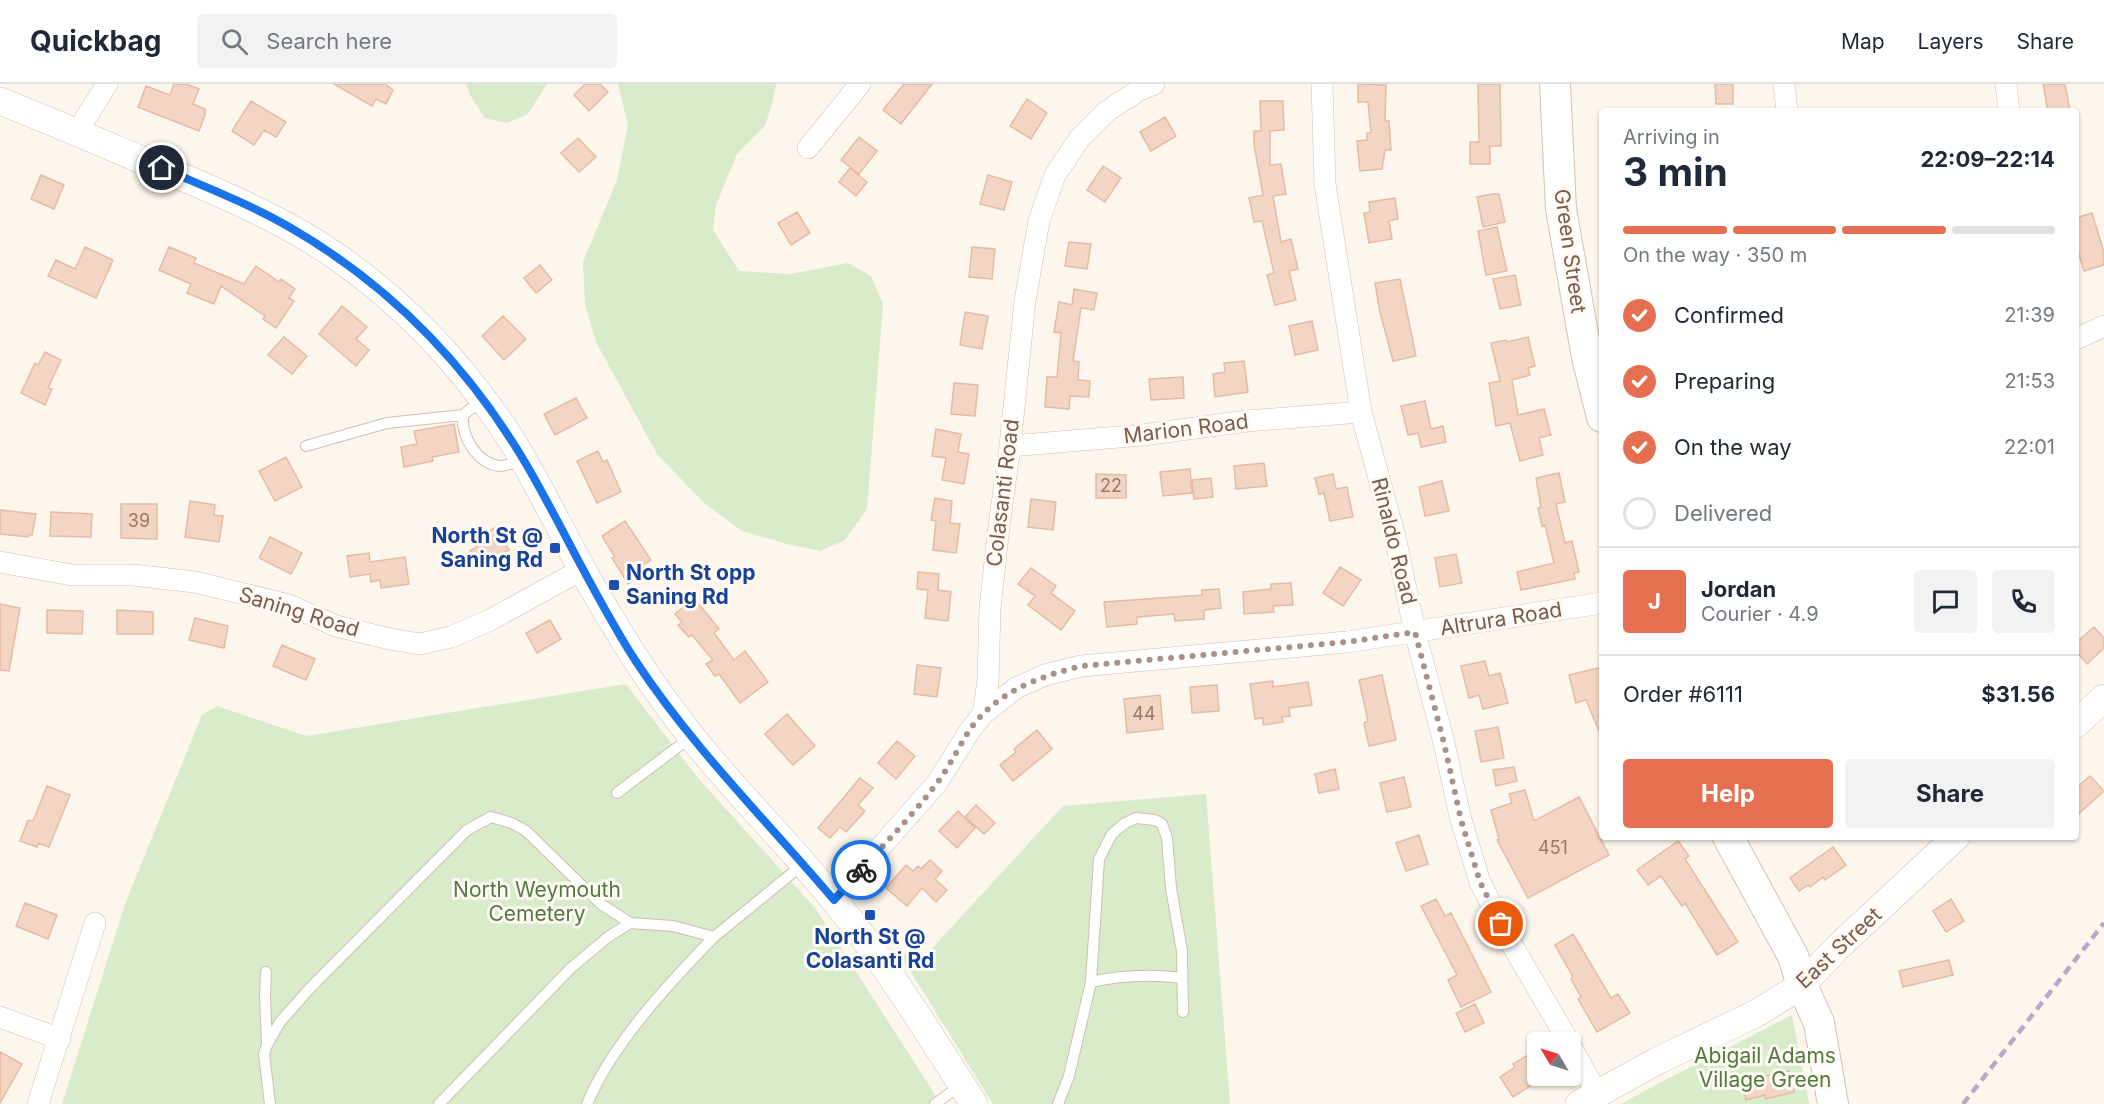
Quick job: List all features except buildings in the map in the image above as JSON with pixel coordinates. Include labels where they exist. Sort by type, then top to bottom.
[{"type":"main road","name":"Green Street","points":[[1555,84],[1561,209],[1587,357],[1599,405]]},
{"type":"main road","points":[[1730,840],[1793,956],[1802,985],[1819,1023],[1833,1104]]},
{"type":"street","points":[[77,132],[107,84]]},
{"type":"street","points":[[808,148],[860,84]]},
{"type":"street","name":"Colasanti Road","points":[[834,900],[937,783],[983,714],[988,681],[992,597],[1025,301],[1039,221],[1055,175],[1080,138],[1107,111],[1154,84]]},
{"type":"street","name":"Rinaldo Road","points":[[1322,84],[1325,184],[1361,412],[1395,537],[1415,632],[1461,820],[1480,882],[1512,945],[1563,1032]]},
{"type":"street","points":[[1784,84],[1787,108]]},
{"type":"street","points":[[2006,84],[2009,108]]},
{"type":"street","points":[[0,101],[250,206],[291,227],[338,257],[380,288],[443,349],[473,407],[523,460],[635,660],[692,737],[834,900],[892,977],[968,1094]]},
{"type":"street","points":[[2079,338],[2104,326]]},
{"type":"street","name":"Marion Road","points":[[1010,446],[1143,435],[1247,421],[1361,412]]},
{"type":"street","name":"Saning Road","points":[[0,562],[72,575],[133,575],[195,582],[289,605],[336,626],[420,644],[451,637],[490,620],[582,569]]},
{"type":"street","name":"Altrura Road","points":[[983,714],[1016,688],[1045,675],[1081,666],[1347,642],[1599,603]]},
{"type":"street","points":[[2079,721],[2104,698]]},
{"type":"street","name":"East Street","points":[[1588,1098],[1657,1061],[1757,1013],[1802,985],[1837,948],[1953,840]]},
{"type":"street","points":[[39,1104],[95,923]]},
{"type":"street","points":[[0,1017],[60,1039]]},
{"type":"street","name":"Rinaldo Road","points":[[1581,1077],[1588,1098]]},
{"type":"lane","points":[[306,446],[387,423],[473,407]]},
{"type":"lane","points":[[473,407],[462,423],[475,452],[484,460],[502,466],[523,460]]},
{"type":"lane","points":[[617,793],[692,737]]},
{"type":"lane","points":[[270,1104],[264,1054],[280,1022],[311,987],[467,830],[491,817],[512,823],[526,831],[601,904],[630,923],[673,926],[714,937]]},
{"type":"lane","points":[[1058,1104],[1069,1076],[1091,982],[1099,859],[1112,834],[1125,823],[1136,818],[1155,820],[1165,830],[1171,888],[1182,951],[1183,1012]]},
{"type":"lane","points":[[587,1104],[624,1041],[664,990],[714,937],[803,864]]},
{"type":"lane","points":[[439,1104],[571,968],[608,937],[630,923]]},
{"type":"lane","points":[[267,972],[265,995],[267,1045]]},
{"type":"lane","points":[[1091,982],[1126,976],[1161,975],[1182,978]]},
{"type":"lane","points":[[935,1104],[968,1094]]},
{"type":"green space","points":[[466,84],[547,84],[528,114],[507,123],[485,118],[470,95]]},
{"type":"green space","points":[[618,84],[776,84],[765,126],[737,154],[716,205],[713,230],[739,271],[790,274],[848,263],[871,276],[883,304],[867,509],[845,540],[820,551],[787,544],[742,531],[704,503],[657,454],[596,342],[585,305],[583,262],[617,180],[628,125]]},
{"type":"green space","name":"North Weymouth Cemetery","points":[[626,684],[697,777],[816,909],[941,1104],[62,1104],[126,901],[202,715],[217,706],[306,736]]},
{"type":"green space","points":[[1206,794],[1230,1104],[993,1104],[899,953],[924,957],[1063,806]]},
{"type":"green space","name":"Abigail Adams Village Green","points":[[1792,1015],[1809,1104],[1621,1104],[1665,1080]]},
{"type":"railway","points":[[1963,1104],[2104,923]]},
{"type":"way so far","points":[[861,870],[937,783],[983,714],[1016,688],[1045,675],[1081,666],[1347,642],[1415,632],[1461,820],[1480,882],[1501,924]]},
{"type":"place","name":"North St @ Saning Rd","points":[[555,548]]},
{"type":"place","name":"North St opp Saning Rd","points":[[614,585]]},
{"type":"place","name":"North St @ Colasanti Rd","points":[[870,915]]},
{"type":"route","points":[[162,168],[250,206],[291,227],[338,257],[380,288],[443,349],[501,424],[529,469],[582,569],[635,660],[675,716],[834,900],[861,870]]}]
